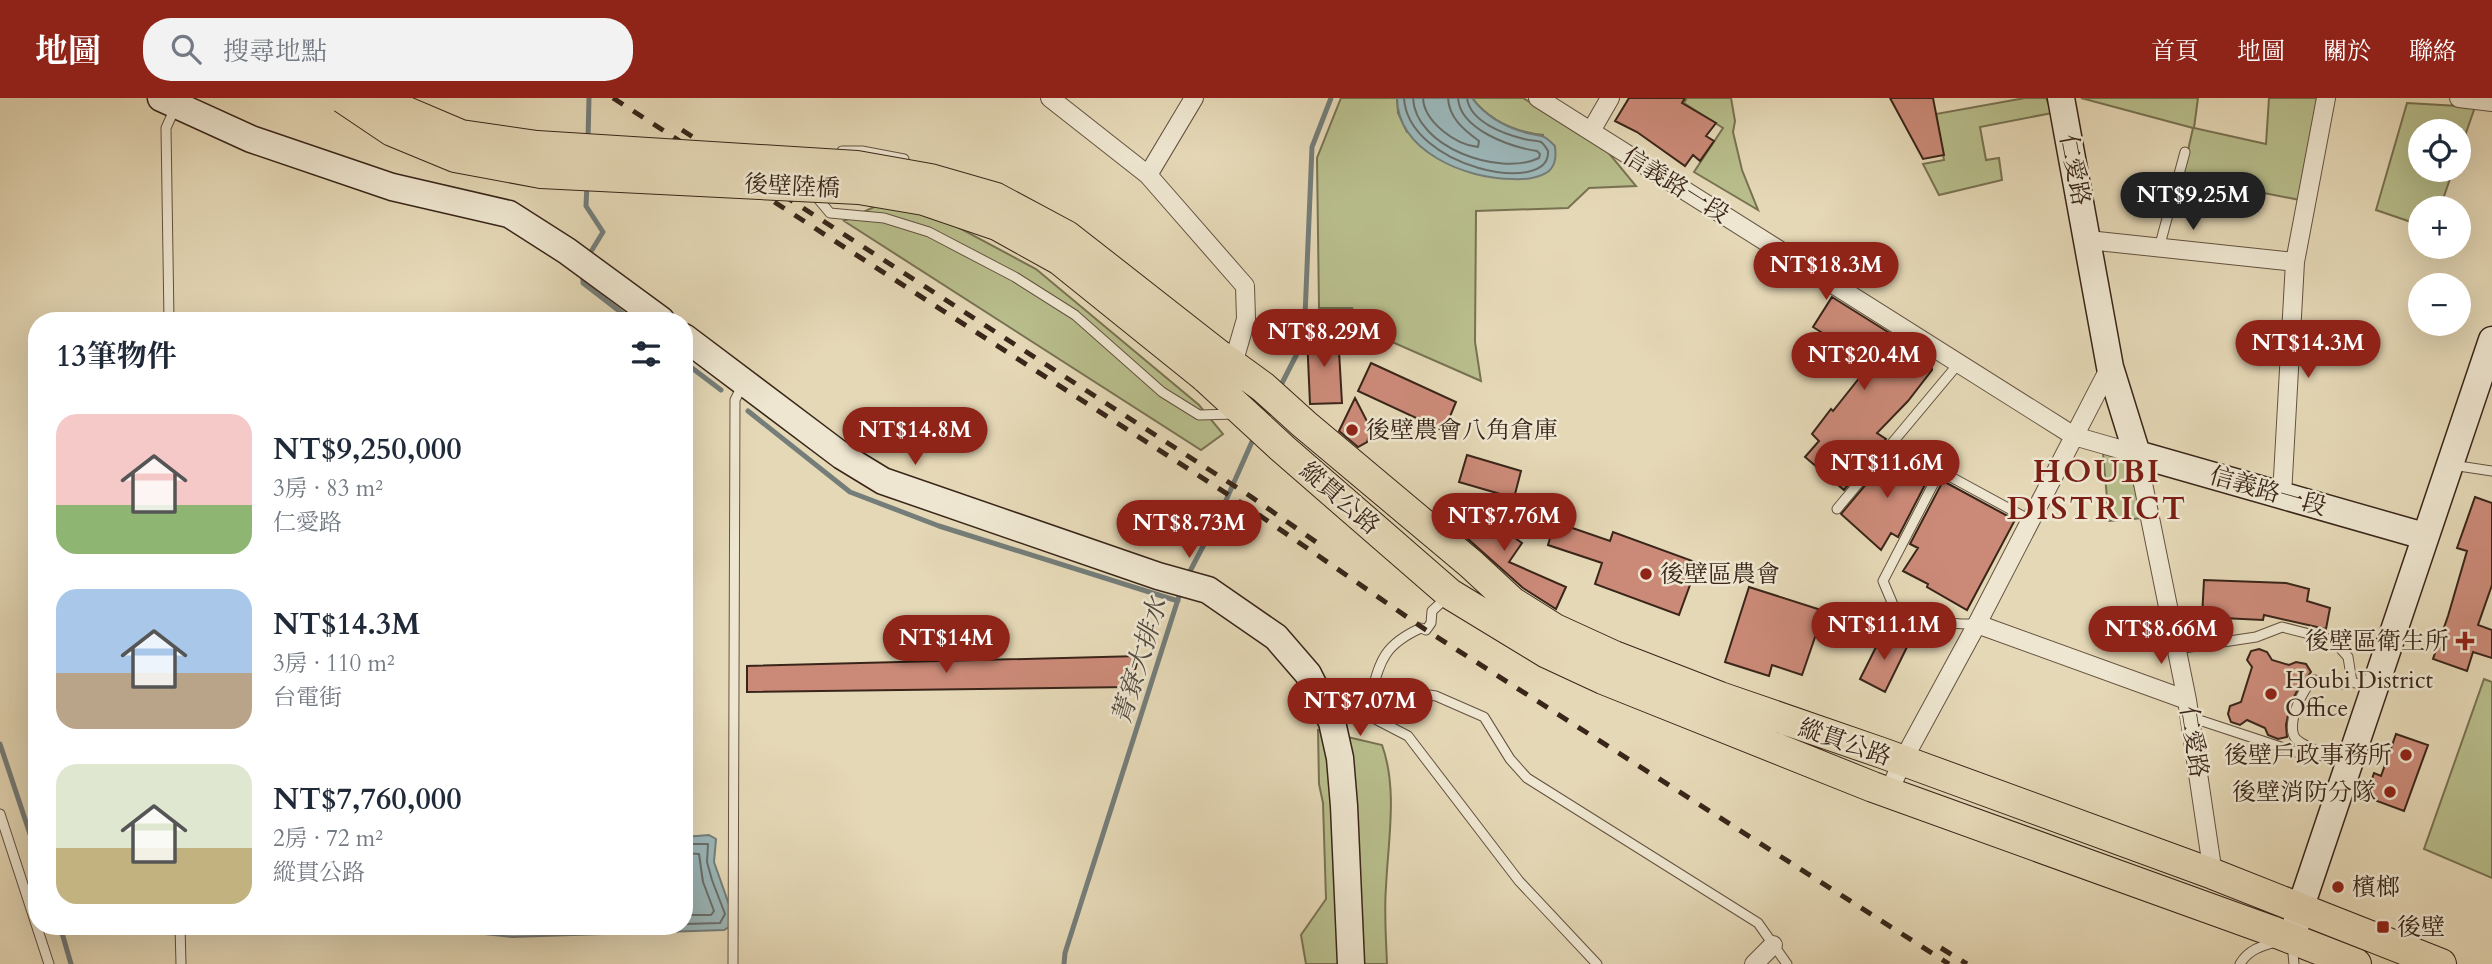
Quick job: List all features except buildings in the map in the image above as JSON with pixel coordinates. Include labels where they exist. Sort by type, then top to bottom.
[{"type":"main road","name":"後壁陸橋","points":[[342,98],[392,131],[455,157],[541,173],[859,189],[924,200],[997,225],[1060,260],[1219,365]]},
{"type":"main road","name":"後壁陸橋","points":[[384,98],[402,110],[461,135],[537,146],[857,166],[930,179],[996,198],[1067,236],[1219,365]]},
{"type":"main road","name":"縱貫公路","points":[[1219,365],[1263,387],[1512,602],[1567,635],[1889,792],[2293,951],[2356,964]]},
{"type":"main road","points":[[1219,365],[1244,414]]},
{"type":"main road","name":"縱貫公路","points":[[1244,414],[1450,594],[1548,653],[1603,679],[1902,762],[2213,874],[2441,964]]},
{"type":"street","points":[[1051,98],[1148,175],[1245,286],[1246,319],[1219,365]]},
{"type":"street","points":[[1148,175],[1194,98]]},
{"type":"street","name":"信義路一段","points":[[1538,98],[2074,436],[2424,536]]},
{"type":"street","points":[[1591,131],[1610,98]]},
{"type":"street","name":"仁愛路","points":[[2061,98],[2110,367],[2137,454],[2189,708],[2213,874]]},
{"type":"street","points":[[2282,495],[2295,262],[2326,98]]},
{"type":"street","points":[[2459,98],[2492,102]]},
{"type":"street","points":[[168,102],[251,139],[392,187],[509,214],[568,251],[651,312]]},
{"type":"street","points":[[2088,240],[2295,262]]},
{"type":"street","points":[[693,344],[842,456],[883,481],[1158,576],[1208,590],[1276,637],[1308,674],[1332,722],[1340,758],[1344,806],[1351,964]]},
{"type":"street","points":[[2293,951],[2300,909],[2350,763],[2363,685],[2424,536],[2491,345]]},
{"type":"street","points":[[1889,792],[1902,762],[2110,367]]},
{"type":"street","points":[[1977,624],[2189,708]]},
{"type":"street","points":[[1754,964],[1773,945]]},
{"type":"lane","points":[[168,102],[166,128],[169,312]]},
{"type":"lane","points":[[776,148],[830,213],[884,218],[929,232],[1015,277],[1075,316],[1162,393],[1199,415],[1244,414]]},
{"type":"lane","points":[[826,150],[862,151],[916,162]]},
{"type":"lane","points":[[2159,248],[2185,152]]},
{"type":"lane","points":[[965,178],[1012,196],[1067,225],[1175,312],[1214,353],[1219,365]]},
{"type":"lane","points":[[1837,509],[1959,363]]},
{"type":"lane","points":[[733,964],[735,400],[744,381]]},
{"type":"lane","points":[[1893,442],[2030,520]]},
{"type":"lane","points":[[2451,464],[2492,471]]},
{"type":"lane","points":[[1940,471],[1883,581],[1894,607],[1921,619],[1952,625],[1977,624]]},
{"type":"lane","points":[[1369,702],[1383,655],[1404,636],[1421,628],[1426,630],[1431,623],[1432,611],[1450,594]]},
{"type":"lane","points":[[2177,649],[2256,637],[2282,627],[2333,640],[2348,657],[2363,685]]},
{"type":"lane","points":[[2350,763],[2325,755],[2294,738],[2291,724],[2305,688],[2314,680],[2363,685]]},
{"type":"lane","points":[[1332,722],[1369,702],[1415,693],[1436,696],[1484,717],[1510,759],[1527,778],[1758,923],[1787,964]]},
{"type":"lane","points":[[2189,708],[2305,755],[2325,755]]},
{"type":"lane","points":[[1356,709],[1408,736],[1519,881],[1597,964]]},
{"type":"lane","points":[[0,814],[28,900]]},
{"type":"lane","points":[[40,935],[49,964]]},
{"type":"lane","points":[[180,935],[181,964]]},
{"type":"lane","points":[[2240,964],[2244,957],[2258,947],[2293,951]]},
{"type":"green space","points":[[1341,98],[1397,98],[1398,113],[1407,132],[1544,135],[1504,124],[1487,113],[1472,98],[1523,98],[1603,146],[1636,186],[1589,188],[1568,208],[1476,211],[1475,342],[1481,381],[1367,331],[1352,308],[1319,308],[1317,158]]},
{"type":"green space","points":[[1687,98],[1731,98],[1735,121],[1733,132],[1742,170],[1758,210],[1694,172],[1723,128],[1684,103]]},
{"type":"green space","points":[[2025,98],[2046,98],[2052,113],[1980,127],[1986,160],[1999,158],[2002,180],[1939,195],[1923,164],[1944,160],[1936,114]]},
{"type":"green space","points":[[2081,98],[2198,98],[2194,128],[2266,144],[2269,98],[2318,98],[2300,200],[2182,177],[2193,128]]},
{"type":"green space","points":[[2407,103],[2475,107],[2471,119],[2408,119],[2408,182],[2449,182],[2444,196],[2408,196],[2408,221],[2376,210]]},
{"type":"green space","points":[[891,199],[922,208],[1036,269],[1199,405],[1223,434],[1201,450],[844,221]]},
{"type":"green space","points":[[2103,453],[2128,462],[2143,518],[2109,521]]},
{"type":"green space","points":[[2484,679],[2492,682],[2492,878],[2424,849]]},
{"type":"green space","points":[[1318,730],[1382,745],[1391,797],[1385,906],[1387,964],[1306,964],[1301,935],[1326,899]]},
{"type":"water","points":[[1397,98],[1472,98],[1483,111],[1503,124],[1547,139],[1555,146],[1553,166],[1541,175],[1522,179],[1495,178],[1456,168],[1438,159],[1409,133],[1400,117]]},
{"type":"water","points":[[709,835],[716,839],[714,862],[732,913],[729,927],[724,930],[693,931],[693,836]]},
{"type":"water","points":[[494,935],[573,935],[512,937]]},
{"type":"waterway","points":[[588,139],[589,98]]},
{"type":"waterway","name":"菁寮大排水","points":[[1279,389],[1304,340],[1312,147],[1331,98]]},
{"type":"waterway","points":[[587,184],[586,206],[603,232],[592,250]]},
{"type":"waterway","points":[[583,273],[583,283],[621,312]]},
{"type":"waterway","points":[[693,369],[721,390]]},
{"type":"waterway","points":[[748,411],[850,492],[939,526],[1178,601]]},
{"type":"waterway","name":"菁寮大排水","points":[[1188,575],[1219,516],[1255,435]]},
{"type":"waterway","name":"菁寮大排水","points":[[1064,964],[1065,953],[1181,590]]},
{"type":"waterway","points":[[0,744],[28,828]]},
{"type":"waterway","points":[[63,935],[71,964]]},
{"type":"railway","points":[[613,98],[1246,506],[1426,630],[1949,964]]},
{"type":"railway","points":[[682,130],[1250,496],[1319,544]]},
{"type":"railway","points":[[1941,948],[1967,964]]},
{"type":"place","name":"後壁農會八角倉庫","points":[[1352,430]]},
{"type":"place","name":"後壁區農會","points":[[1646,574]]},
{"type":"place","name":"後壁區衛生所","points":[[2465,641]]},
{"type":"place","name":"Houbi District Office","points":[[2271,694]]},
{"type":"place","name":"後壁戶政事務所","points":[[2406,755]]},
{"type":"place","name":"後壁消防分隊","points":[[2390,792]]},
{"type":"place","name":"檳榔","points":[[2338,887]]},
{"type":"place","name":"後壁","points":[[2383,927]]},
{"type":"district","name":"HOUBI DISTRICT","points":[[2097,490]]}]
